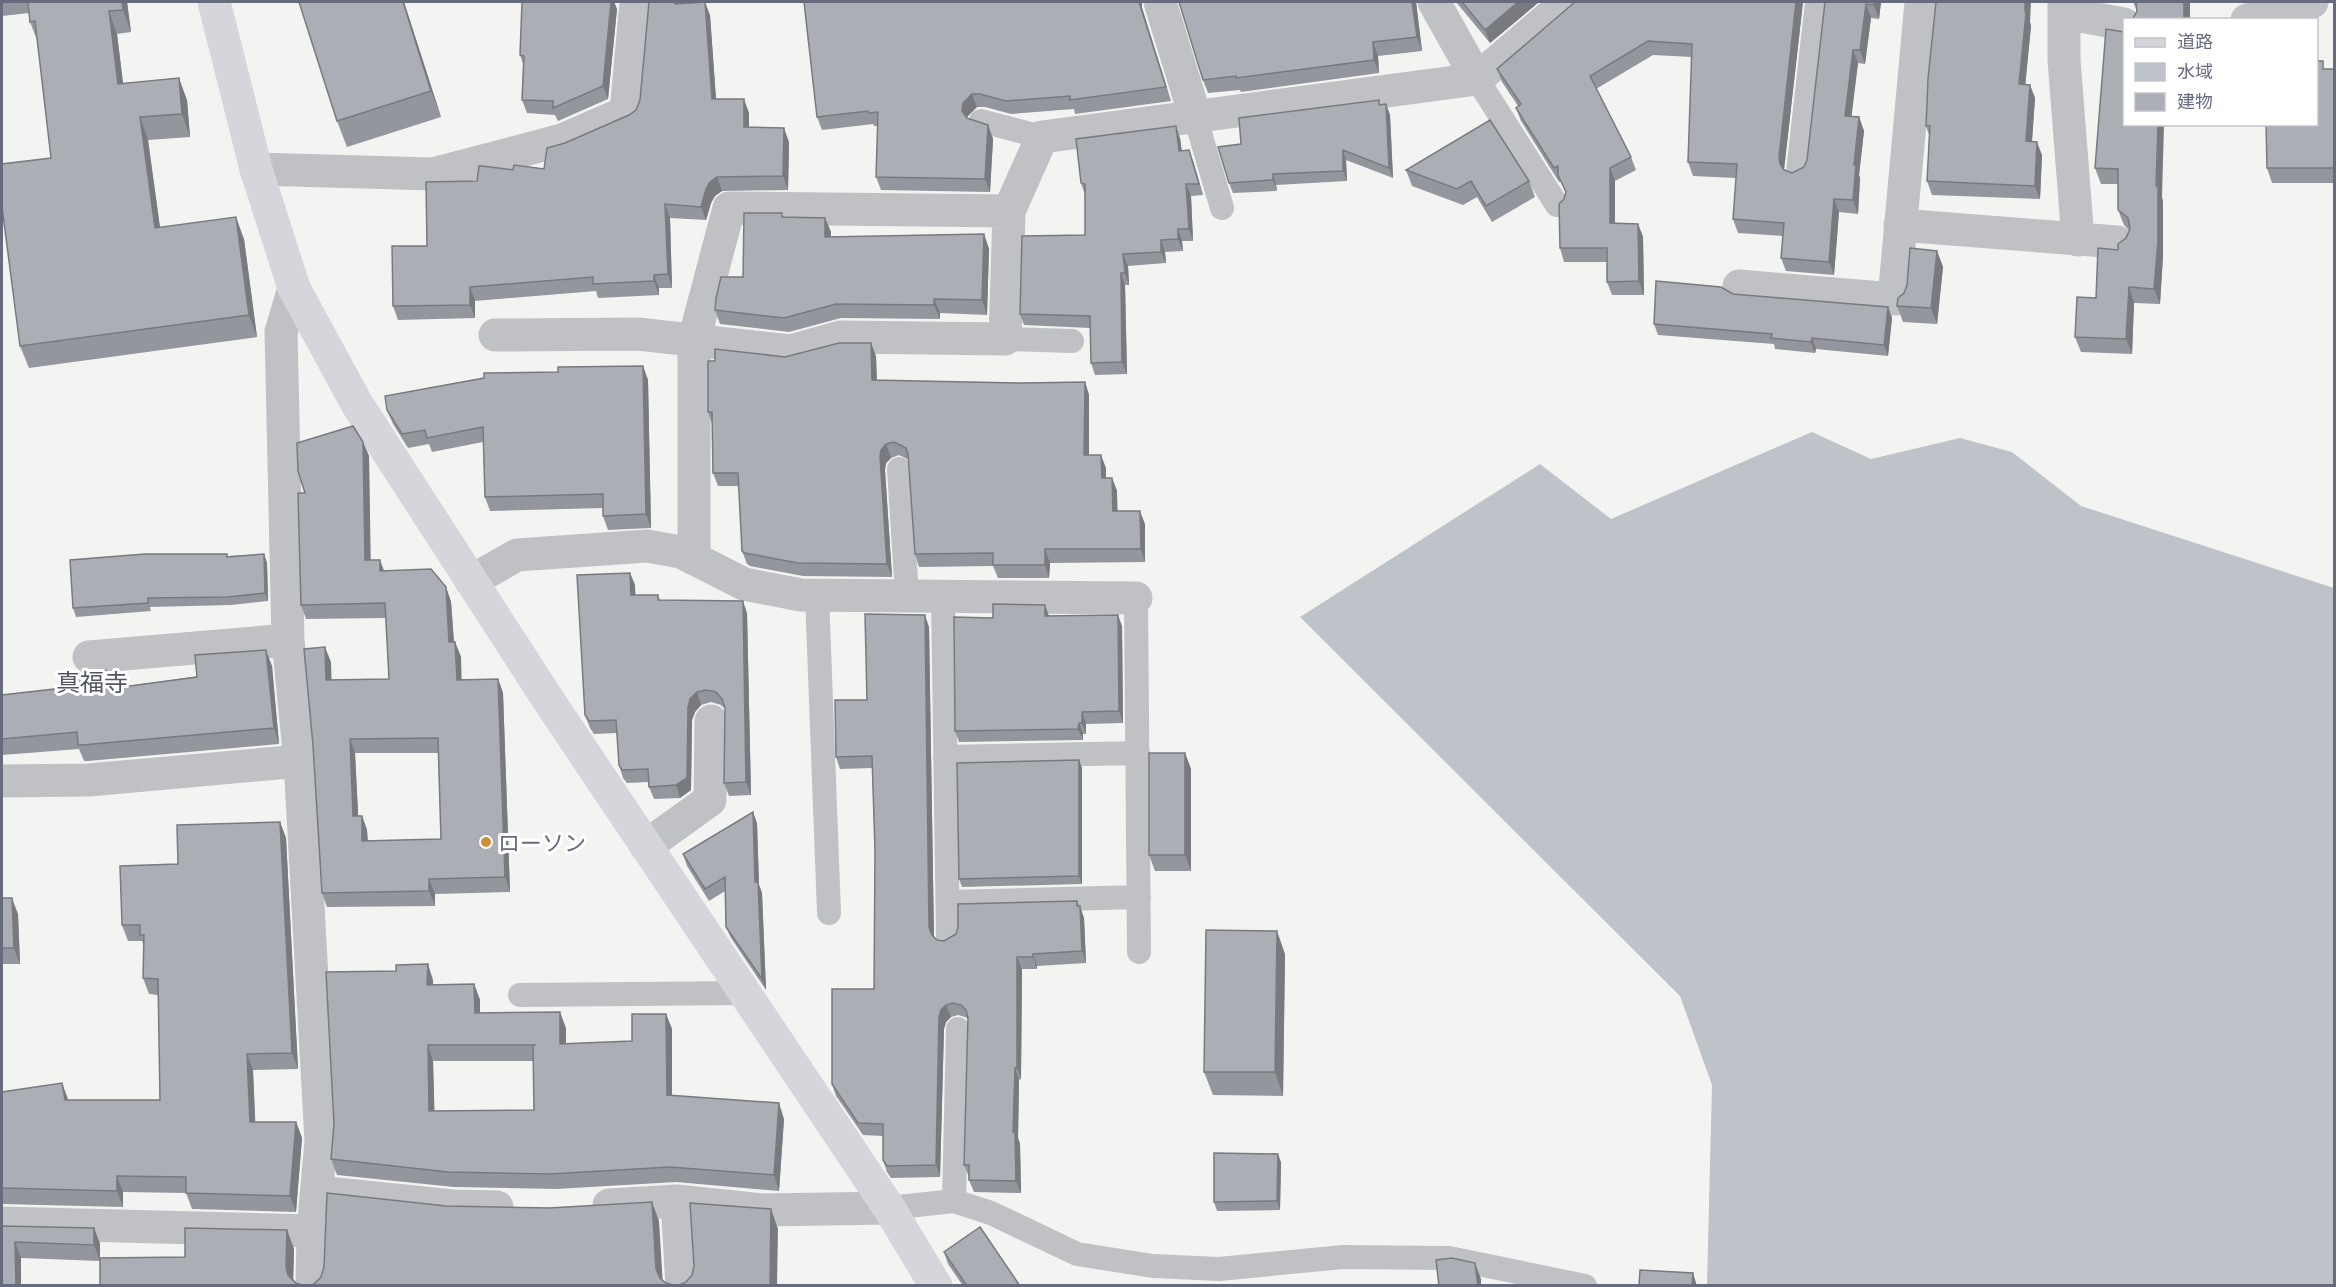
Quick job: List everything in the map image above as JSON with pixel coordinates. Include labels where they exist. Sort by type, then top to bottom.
[{"type":"street","points":[[214,2],[256,169],[294,288],[357,404],[646,846],[889,1208],[936,1286]]},
{"type":"street","points":[[256,169],[433,174],[562,140],[626,112],[636,2]]},
{"type":"street","points":[[1160,2],[1195,116]]},
{"type":"street","points":[[1434,2],[1477,79]]},
{"type":"street","points":[[495,335],[638,334],[791,351],[841,337],[1005,339],[1008,211],[1042,137],[1477,79],[1567,2]]},
{"type":"street","points":[[1739,286],[1894,299],[1922,2]]},
{"type":"street","points":[[2254,18],[2312,2]]},
{"type":"street","points":[[2078,240],[2064,60],[2064,8],[2123,24]]},
{"type":"street","points":[[694,559],[694,340],[729,208],[1008,211]]},
{"type":"street","points":[[1900,225],[2118,242]]},
{"type":"street","points":[[294,288],[280,332],[288,640],[300,761],[321,1141],[313,1231],[312,1286]]},
{"type":"street","points":[[471,581],[516,555],[646,546],[681,552],[744,584],[801,595],[1136,598]]},
{"type":"street","points":[[89,657],[288,640]]},
{"type":"street","points":[[646,846],[710,800],[711,721]]},
{"type":"street","points":[[2,781],[89,780],[300,761]]},
{"type":"street","points":[[316,1192],[453,1206],[521,1207]]},
{"type":"street","points":[[578,1207],[677,1201],[763,1210],[889,1208]]},
{"type":"street","points":[[677,1201],[682,1286]]},
{"type":"street","points":[[2,1223],[313,1231]]},
{"type":"lane","points":[[1798,172],[1817,2]]},
{"type":"lane","points":[[1477,79],[1557,205]]},
{"type":"lane","points":[[1195,116],[1222,208]]},
{"type":"lane","points":[[981,122],[1042,137]]},
{"type":"lane","points":[[1005,339],[1072,341]]},
{"type":"lane","points":[[899,469],[907,596]]},
{"type":"lane","points":[[818,595],[829,913]]},
{"type":"lane","points":[[943,596],[948,939]]},
{"type":"lane","points":[[1136,598],[1139,952]]},
{"type":"lane","points":[[945,757],[1138,753]]},
{"type":"lane","points":[[948,902],[1139,897]]},
{"type":"lane","points":[[520,995],[745,993]]},
{"type":"lane","points":[[954,1201],[958,1029]]},
{"type":"lane","points":[[889,1208],[954,1201],[991,1213],[1077,1254],[1153,1266],[1219,1269],[1343,1257],[1449,1258],[1585,1286]]},
{"type":"water","points":[[1812,432],[1871,459],[1960,438],[2012,452],[2081,506],[2334,588],[2334,1285],[1707,1285],[1712,1085],[1680,996],[1300,617],[1540,464],[1611,519]]},
{"type":"building","points":[[28,2],[122,2],[123,10],[109,11],[118,84],[179,78],[182,114],[140,117],[155,228],[236,217],[249,315],[20,346],[2,207],[2,164],[51,158],[35,21],[30,22]]},
{"type":"building","points":[[299,2],[403,2],[431,91],[337,121]]},
{"type":"building","points":[[522,2],[611,2],[603,86],[553,108],[553,101],[522,100],[524,56],[520,55]]},
{"type":"building","points":[[649,2],[675,2],[675,4],[705,2],[712,99],[744,99],[744,127],[784,128],[783,176],[717,177],[706,189],[701,207],[665,204],[668,274],[654,275],[654,281],[593,284],[593,277],[470,287],[470,305],[393,306],[392,246],[427,246],[426,182],[477,181],[479,166],[513,170],[514,165],[544,169],[547,148],[565,143],[636,110],[640,100]]},
{"type":"building","points":[[804,2],[1139,2],[1166,87],[1070,100],[1070,96],[1006,101],[972,94],[963,103],[962,111],[967,118],[988,125],[985,179],[876,177],[878,112],[869,113],[868,111],[817,117]]},
{"type":"building","points":[[1179,2],[1412,2],[1417,37],[1373,42],[1374,60],[1236,78],[1236,76],[1203,80]]},
{"type":"building","points":[[1462,2],[1518,2],[1485,30]]},
{"type":"building","points":[[1575,2],[1796,2],[1779,157],[1784,170],[1792,173],[1804,167],[1807,160],[1825,2],[1874,2],[1874,5],[1866,4],[1860,50],[1853,50],[1845,116],[1859,117],[1853,200],[1834,199],[1829,262],[1781,258],[1784,223],[1733,219],[1737,164],[1688,162],[1692,44],[1648,41],[1590,76],[1631,157],[1610,168],[1610,223],[1638,224],[1639,281],[1607,282],[1607,248],[1560,248],[1559,204],[1566,192],[1558,175],[1558,166],[1554,168],[1516,108],[1521,104],[1497,69]]},
{"type":"building","points":[[1936,2],[2025,2],[2026,13],[2019,84],[2030,85],[2026,141],[2037,142],[2035,186],[1927,181],[1930,126],[1926,126],[1928,79]]},
{"type":"building","points":[[2136,2],[2184,2],[2184,18],[2133,18],[2137,11]]},
{"type":"building","points":[[2106,29],[2123,32],[2123,126],[2158,126],[2156,186],[2158,187],[2158,241],[2154,289],[2129,287],[2126,339],[2075,337],[2077,297],[2096,298],[2098,248],[2118,250],[2118,244],[2126,238],[2130,229],[2128,218],[2118,210],[2118,169],[2095,168]]},
{"type":"building","points":[[2318,61],[2323,61],[2323,69],[2334,69],[2334,168],[2267,168],[2266,126],[2318,126]]},
{"type":"building","points":[[1379,100],[1379,105],[1386,104],[1389,168],[1343,150],[1343,171],[1273,174],[1273,180],[1229,183],[1218,147],[1241,144],[1239,118]]},
{"type":"building","points":[[1490,120],[1529,181],[1486,206],[1471,181],[1457,189],[1406,170]]},
{"type":"building","points":[[1176,126],[1179,151],[1189,150],[1199,184],[1186,184],[1189,229],[1178,229],[1178,239],[1161,240],[1161,252],[1123,254],[1125,273],[1121,273],[1122,362],[1091,363],[1090,316],[1020,314],[1022,236],[1085,235],[1085,184],[1081,183],[1076,139]]},
{"type":"building","points":[[744,213],[782,213],[782,217],[825,218],[825,237],[984,234],[982,300],[934,299],[934,305],[836,304],[784,318],[715,310],[721,277],[743,277]]},
{"type":"building","points":[[1910,248],[1937,251],[1931,308],[1897,306],[1898,298],[1904,293],[1907,285]]},
{"type":"building","points":[[1656,281],[1721,287],[1733,294],[1888,307],[1884,345],[1812,338],[1811,342],[1771,338],[1772,334],[1654,324]]},
{"type":"building","points":[[839,343],[871,343],[872,380],[1085,382],[1084,455],[1101,455],[1102,478],[1112,478],[1113,511],[1140,511],[1141,549],[1045,549],[1045,565],[993,565],[993,553],[915,554],[908,454],[906,448],[894,442],[886,444],[881,450],[880,457],[887,564],[798,563],[742,551],[738,473],[713,473],[712,412],[708,412],[708,361],[715,361],[715,349],[785,357]]},
{"type":"building","points":[[643,366],[646,514],[603,516],[603,494],[485,497],[483,427],[427,438],[425,430],[402,434],[387,410],[385,396],[484,378],[484,373],[558,372],[558,367]]},
{"type":"building","points":[[353,426],[363,442],[365,560],[380,560],[380,571],[431,569],[446,587],[449,642],[455,642],[457,680],[498,679],[505,877],[429,879],[429,891],[322,893],[313,745],[304,649],[325,647],[326,680],[389,679],[385,603],[301,605],[298,493],[305,493],[298,471],[297,443]],"holes":[[[438,738],[441,839],[362,841],[362,816],[353,816],[350,739]]]},
{"type":"building","points":[[145,554],[227,554],[227,557],[264,554],[265,593],[228,597],[148,598],[148,603],[73,608],[70,560]]},
{"type":"building","points":[[630,573],[631,595],[658,595],[658,600],[743,601],[746,782],[724,783],[725,708],[716,692],[706,690],[697,692],[690,699],[687,778],[676,785],[649,787],[648,769],[622,770],[619,765],[616,720],[589,721],[585,715],[577,575]]},
{"type":"building","points":[[993,604],[1045,605],[1045,616],[1118,615],[1119,711],[1082,712],[1082,723],[1079,723],[1078,729],[955,731],[954,617],[993,618]]},
{"type":"building","points":[[865,614],[925,615],[929,927],[932,935],[937,940],[944,941],[956,934],[958,904],[1077,901],[1077,906],[1080,906],[1082,951],[1017,957],[1017,1068],[1015,1068],[1013,1132],[1015,1132],[1016,1181],[969,1180],[969,1165],[964,1165],[968,1017],[961,1005],[953,1003],[946,1005],[939,1017],[936,1165],[887,1166],[883,1160],[883,1124],[858,1123],[832,1084],[832,989],[874,989],[875,851],[872,756],[836,757],[835,700],[867,700]]},
{"type":"building","points":[[266,650],[274,728],[82,745],[78,745],[77,732],[2,739],[2,695],[72,687],[71,673],[106,670],[108,689],[197,677],[195,655]]},
{"type":"building","points":[[1149,753],[1185,753],[1185,855],[1149,855]]},
{"type":"building","points":[[1079,760],[1079,876],[959,879],[957,763]]},
{"type":"building","points":[[753,812],[762,979],[726,927],[725,877],[705,889],[683,854]]},
{"type":"building","points":[[280,822],[292,1053],[247,1054],[250,1122],[296,1122],[290,1196],[186,1193],[186,1177],[117,1176],[117,1191],[2,1188],[2,1092],[62,1083],[65,1100],[160,1100],[158,979],[143,978],[144,935],[140,935],[140,925],[122,925],[120,866],[178,864],[177,825]]},
{"type":"building","points":[[2,898],[12,898],[14,948],[2,948]]},
{"type":"building","points":[[1206,930],[1277,931],[1275,1072],[1204,1072]]},
{"type":"building","points":[[428,964],[427,985],[474,984],[475,1013],[560,1012],[560,1044],[632,1041],[632,1014],[666,1014],[667,1095],[779,1103],[774,1175],[670,1167],[550,1174],[448,1172],[331,1159],[334,1124],[326,972],[396,971],[396,965]],"holes":[[[428,1045],[533,1045],[534,1110],[429,1111]]]},
{"type":"building","points":[[1214,1153],[1278,1154],[1277,1201],[1214,1202]]},
{"type":"building","points":[[327,1193],[446,1206],[549,1208],[652,1202],[656,1269],[660,1278],[666,1283],[677,1286],[306,1286],[314,1284],[321,1277],[324,1267]]},
{"type":"building","points":[[690,1203],[771,1209],[770,1286],[677,1286],[686,1282],[692,1275],[694,1266]]},
{"type":"building","points":[[2,1226],[94,1228],[94,1245],[15,1242],[16,1286],[2,1286]]},
{"type":"building","points":[[980,1227],[1020,1286],[967,1286],[944,1252]]},
{"type":"building","points":[[185,1228],[287,1230],[286,1267],[288,1275],[296,1283],[305,1286],[100,1286],[100,1258],[185,1257]]},
{"type":"building","points":[[1452,1258],[1475,1263],[1478,1286],[1439,1286],[1436,1260]]},
{"type":"building","points":[[1640,1270],[1693,1273],[1692,1286],[1639,1286]]},
{"type":"place","name":"ローソン","points":[[486,842]]},
{"type":"district","name":"真福寺","points":[[92,681]]}]
